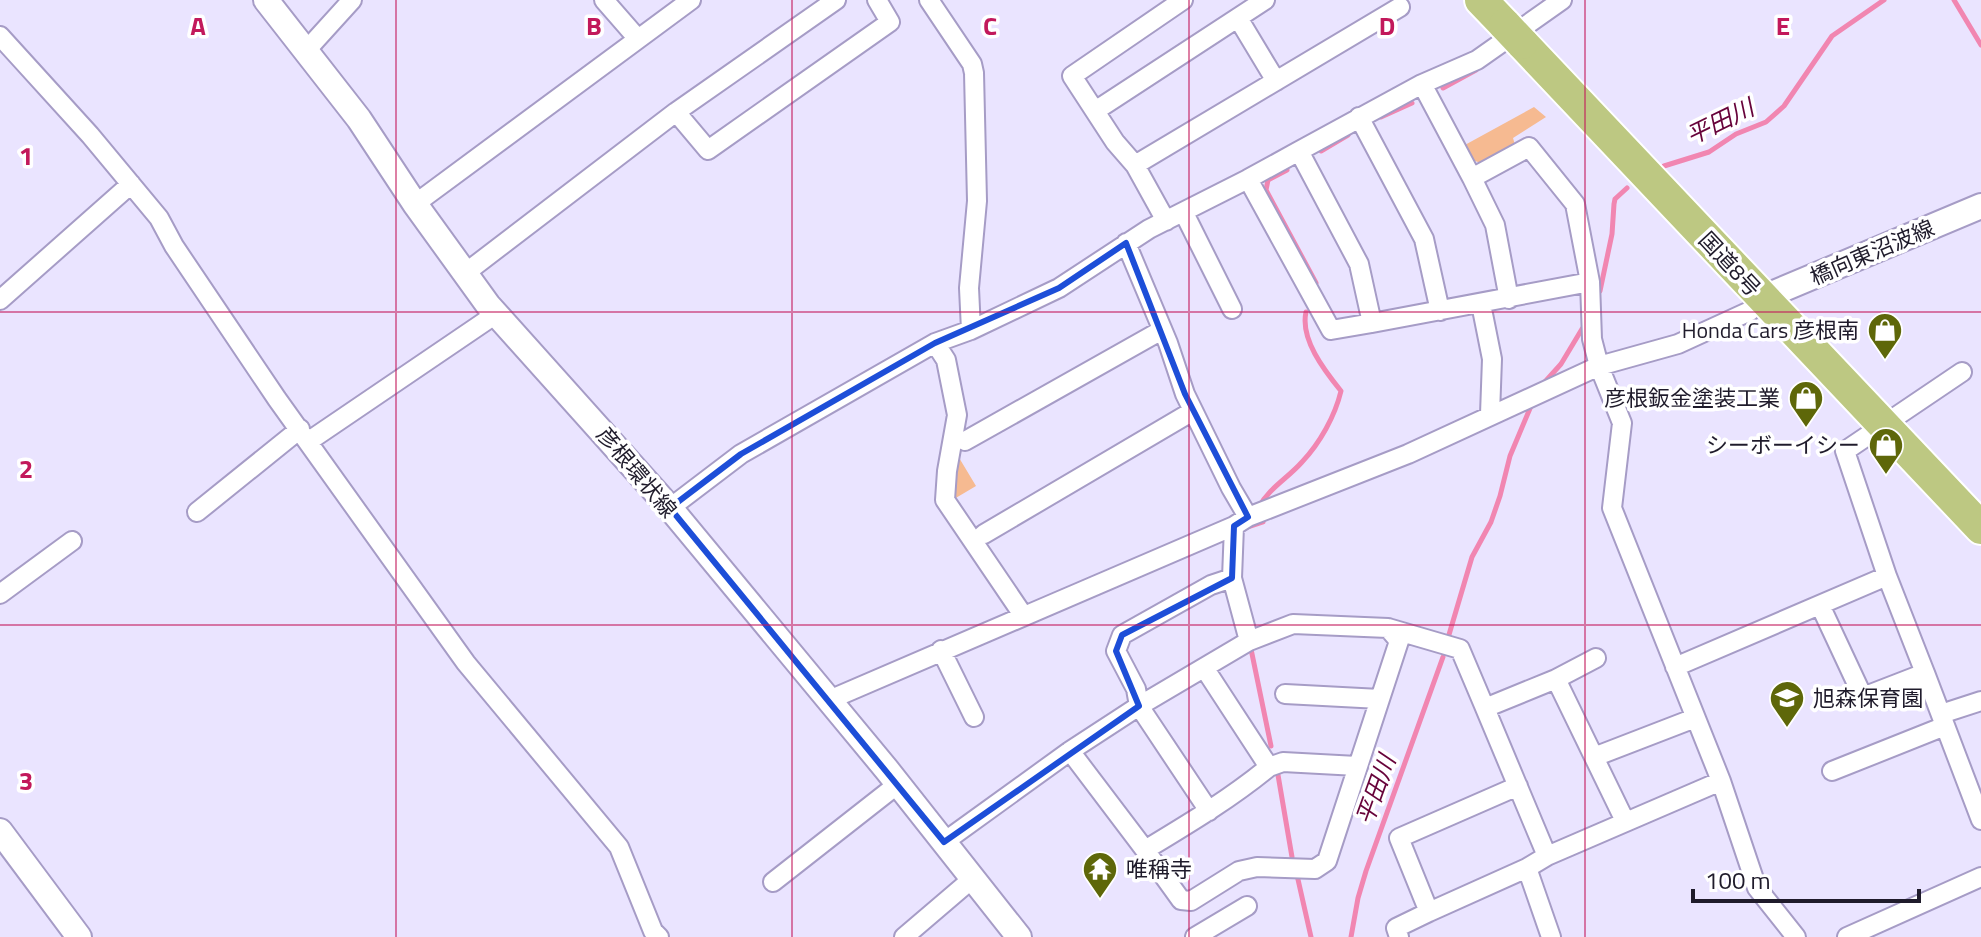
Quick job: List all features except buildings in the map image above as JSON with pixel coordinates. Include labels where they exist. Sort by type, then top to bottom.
[{"type":"highway","name":"国道8号","points":[[1481,0],[1981,528]]},
{"type":"main road","name":"彦根環状線","points":[[266,0],[359,119],[464,274],[496,314],[670,508],[898,784],[1019,937]]},
{"type":"main road","name":"橋向東沼波線","points":[[1762,298],[1981,206]]},
{"type":"main road","points":[[0,831],[79,937]]},
{"type":"street","points":[[304,49],[352,0]]},
{"type":"street","points":[[604,0],[638,39]]},
{"type":"street","points":[[415,204],[691,0]]},
{"type":"street","points":[[464,274],[676,112],[836,0]]},
{"type":"street","points":[[676,112],[708,150],[890,22],[877,0]]},
{"type":"street","points":[[929,0],[972,64],[974,73],[977,201],[969,288],[971,330]]},
{"type":"street","points":[[1183,0],[1072,76],[1115,142],[1175,217],[1232,309]]},
{"type":"street","points":[[1095,111],[1265,0]]},
{"type":"street","points":[[670,508],[741,454],[935,343],[971,330],[1059,288],[1126,243],[1422,84],[1477,60],[1562,0]]},
{"type":"street","points":[[1135,165],[1400,7]]},
{"type":"street","points":[[1238,18],[1276,81]]},
{"type":"street","points":[[0,36],[90,135],[159,218],[174,246],[358,514],[466,663],[619,847],[653,931],[659,937]]},
{"type":"street","points":[[1422,84],[1495,225],[1509,299]]},
{"type":"street","points":[[1359,117],[1424,239],[1440,311]]},
{"type":"street","points":[[1472,178],[1529,147],[1575,204],[1590,282],[1592,339],[1599,366],[1622,423],[1612,508],[1721,781],[1757,888],[1796,937]]},
{"type":"street","points":[[1299,151],[1359,264],[1372,323]]},
{"type":"street","points":[[1248,179],[1331,330],[1590,282]]},
{"type":"street","points":[[0,300],[131,184]]},
{"type":"street","points":[[1126,243],[1241,522],[1232,578],[1249,641]]},
{"type":"street","points":[[829,700],[1241,522],[1408,454],[1599,366],[1678,344],[1750,311],[1762,298]]},
{"type":"street","points":[[1481,304],[1492,359],[1490,414]]},
{"type":"street","points":[[197,512],[304,435],[496,314]]},
{"type":"street","points":[[965,441],[1162,330]]},
{"type":"street","points":[[935,343],[946,360],[957,415],[945,500],[1023,615]]},
{"type":"street","points":[[1962,372],[1845,451],[1887,576],[1981,820]]},
{"type":"street","points":[[984,534],[1193,411]]},
{"type":"street","points":[[0,594],[72,541]]},
{"type":"street","points":[[1675,667],[1887,576]]},
{"type":"street","points":[[1209,811],[1139,706],[1136,689],[1116,651],[1122,635],[1211,585],[1232,578]]},
{"type":"street","points":[[1820,605],[1863,697],[1925,673]]},
{"type":"street","points":[[944,842],[1070,751],[1139,706],[1249,641],[1293,624],[1388,628],[1460,649],[1547,856]]},
{"type":"street","points":[[1070,751],[1181,900],[1191,901],[1239,871],[1257,867],[1315,869],[1327,861],[1399,646],[1397,636],[1388,628]]},
{"type":"street","points":[[941,650],[974,717]]},
{"type":"street","points":[[1485,708],[1556,679],[1596,658]]},
{"type":"street","points":[[1205,669],[1269,767]]},
{"type":"street","points":[[1556,679],[1625,821]]},
{"type":"street","points":[[1285,694],[1380,699]]},
{"type":"street","points":[[1832,771],[1981,701]]},
{"type":"street","points":[[1594,757],[1695,718]]},
{"type":"street","points":[[1145,850],[1237,793],[1269,767],[1283,762],[1357,766]]},
{"type":"street","points":[[1399,937],[1396,928],[1429,912],[1625,821],[1721,781]]},
{"type":"street","points":[[773,882],[898,784]]},
{"type":"street","points":[[1429,912],[1399,838],[1518,786]]},
{"type":"street","points":[[1527,868],[1545,935]]},
{"type":"street","points":[[1847,937],[1981,877]]},
{"type":"street","points":[[904,937],[972,879]]},
{"type":"street","points":[[1195,937],[1247,906]]},
{"type":"highlighted area","points":[[1126,243],[1185,394],[1248,517],[1234,526],[1232,578],[1122,635],[1116,651],[1139,706],[944,842],[670,508],[741,454],[935,343],[1059,288]]},
{"type":"shaded area","points":[[1534,107],[1546,117],[1513,138],[1515,145],[1484,164],[1469,159],[1463,146]]},
{"type":"shaded area","points":[[958,456],[976,486],[949,502]]},
{"type":"waterway","points":[[1533,12],[1547,0]]},
{"type":"waterway","name":"平田川","points":[[1664,166],[1709,152],[1736,134],[1766,122],[1784,106],[1832,36],[1884,0]]},
{"type":"waterway","name":"平田川","points":[[1954,0],[1981,45]]},
{"type":"waterway","points":[[1443,88],[1476,70]]},
{"type":"waterway","points":[[1381,117],[1412,103]]},
{"type":"waterway","points":[[1321,151],[1348,135]]},
{"type":"waterway","points":[[1287,170],[1268,180],[1266,190],[1316,283]]},
{"type":"waterway","name":"平田川","points":[[1600,291],[1612,234],[1615,199],[1627,188]]},
{"type":"waterway","points":[[1259,507],[1315,446],[1331,419],[1341,391],[1310,343],[1306,312]]},
{"type":"waterway","name":"平田川","points":[[1543,384],[1561,364],[1582,329]]},
{"type":"waterway","name":"平田川","points":[[1448,638],[1472,557],[1491,522],[1510,456],[1531,406]]},
{"type":"waterway","points":[[1245,528],[1263,522],[1262,519]]},
{"type":"waterway","points":[[1251,649],[1271,746]]},
{"type":"waterway","name":"平田川","points":[[1351,937],[1366,871],[1443,657]]},
{"type":"waterway","points":[[1278,775],[1292,857]]},
{"type":"waterway","points":[[1297,875],[1311,937]]},
{"type":"place","name":"Honda Cars 彦根南","points":[[1885,361]]},
{"type":"place","name":"彦根鈑金塗装工業","points":[[1806,429]]},
{"type":"place","name":"シーボーイシー","points":[[1886,476]]},
{"type":"place","name":"旭森保育園","points":[[1787,729]]},
{"type":"place","name":"唯稱寺","points":[[1100,900]]}]
